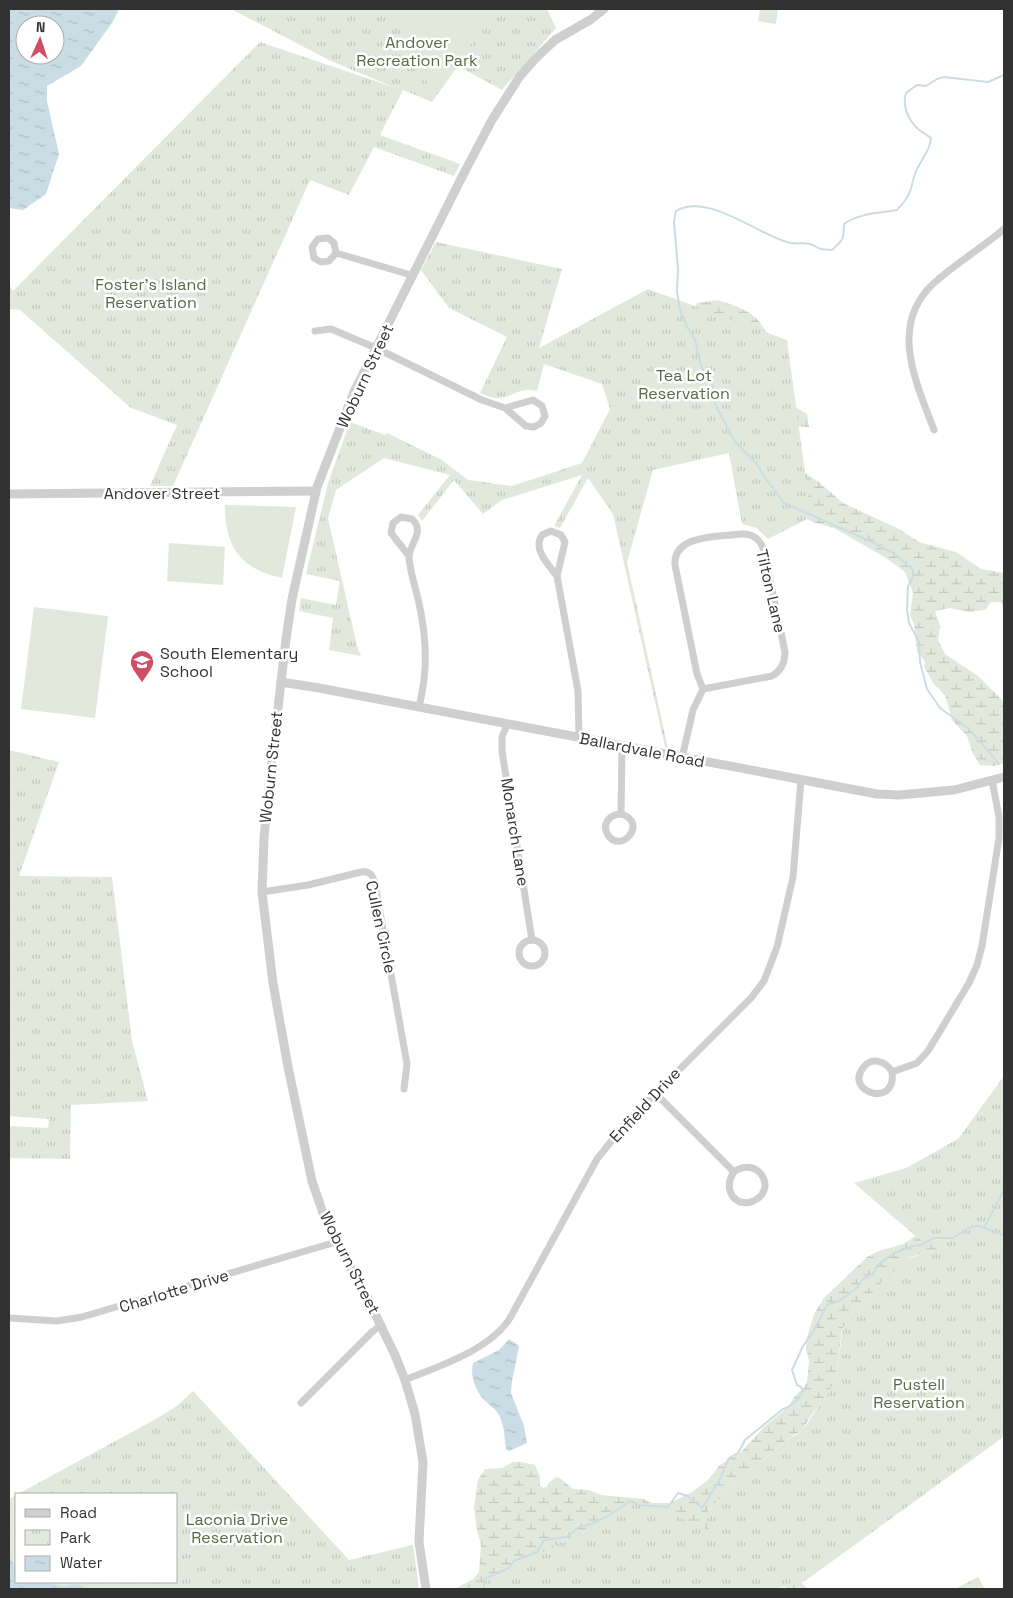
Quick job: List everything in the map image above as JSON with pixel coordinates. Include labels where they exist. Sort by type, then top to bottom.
[{"type":"street","name":"Woburn Street","points":[[426,1589],[419,1542],[423,1462],[418,1428],[405,1380],[395,1355],[336,1242],[318,1198],[305,1150],[275,999],[262,892],[264,838],[281,682],[292,599],[316,491],[354,392],[411,275],[492,120],[520,76],[555,40],[590,20],[604,9]]},
{"type":"street","points":[[934,430],[910,359],[909,341],[913,317],[923,296],[934,283],[1004,229]]},
{"type":"street","points":[[336,253],[411,275]]},
{"type":"street","points":[[315,331],[331,329],[376,348],[482,400],[505,408],[528,427],[539,425],[545,416],[542,406],[533,400],[505,408]]},
{"type":"street","name":"Andover Street","points":[[9,494],[316,491]]},
{"type":"street","points":[[409,556],[418,534],[418,528],[412,519],[401,517],[393,523],[391,533],[409,556],[422,616],[425,644],[425,679],[419,707]]},
{"type":"street","points":[[557,576],[539,550],[538,545],[542,535],[551,531],[561,534],[565,542],[557,576],[578,691],[579,738]]},
{"type":"street","name":"Tilton Lane","points":[[750,534],[761,542],[764,551],[785,652],[784,662],[780,670],[772,676],[703,688],[697,674],[675,565],[675,556],[679,548],[689,541],[750,534]]},
{"type":"street","name":"Ballardvale Road","points":[[281,682],[860,791],[899,795],[954,790],[1004,776]]},
{"type":"street","points":[[682,758],[693,710],[703,688]]},
{"type":"street","name":"Monarch Lane","points":[[507,725],[502,737],[502,751],[532,940]]},
{"type":"street","points":[[621,814],[622,746]]},
{"type":"street","name":"Enfield Drive","points":[[405,1380],[482,1345],[502,1330],[597,1159],[625,1124],[760,987],[768,973],[777,947],[793,877],[801,780]]},
{"type":"street","points":[[892,1072],[917,1063],[928,1051],[969,983],[977,965],[982,946],[999,838],[998,809],[992,780]]},
{"type":"street","points":[[621,814],[629,818],[633,826],[630,836],[624,841],[611,838],[605,826],[612,815],[621,814]]},
{"type":"street","name":"Cullen Circle","points":[[262,892],[308,885],[361,872],[368,872],[372,875],[407,1064],[404,1090]]},
{"type":"street","points":[[874,1061],[885,1064],[892,1072],[889,1087],[880,1093],[875,1094],[865,1090],[860,1081],[859,1076],[864,1066],[874,1061]]},
{"type":"street","points":[[655,1093],[734,1172]]},
{"type":"street","points":[[744,1167],[756,1169],[764,1178],[765,1184],[761,1196],[752,1202],[746,1203],[735,1198],[731,1194],[729,1183],[734,1172],[744,1167]]},
{"type":"street","name":"Charlotte Drive","points":[[9,1318],[51,1321],[82,1317],[336,1242]]},
{"type":"street","points":[[301,1403],[381,1325]]},
{"type":"green space","name":"Foster's Island Reservation","points":[[231,9],[547,9],[556,28],[502,90],[458,66],[432,102],[403,90],[380,135],[460,164],[454,176],[374,147],[349,195],[310,180],[173,486],[150,486],[177,425],[131,408],[20,310],[9,309],[9,284],[13,291],[260,42],[396,88],[331,61]]},
{"type":"green space","name":"Andover Recreation Park","points":[[399,9],[484,9],[493,15],[436,92],[414,64],[403,43],[400,33]]},
{"type":"green space","points":[[760,9],[778,9],[776,24],[758,21]]},
{"type":"green space","name":"Tea Lot Reservation","points":[[436,242],[562,269],[539,348],[648,289],[787,340],[811,517],[768,539],[757,528],[742,524],[729,453],[653,470],[627,562],[668,748],[665,747],[613,514],[588,478],[560,528],[554,526],[582,475],[502,500],[483,514],[454,480],[422,521],[418,515],[450,475],[384,458],[336,490],[328,518],[357,646],[361,656],[329,650],[333,618],[299,611],[301,598],[336,605],[340,581],[306,574],[328,483],[350,422],[385,435],[387,433],[442,460],[468,480],[512,486],[582,463],[610,409],[602,384],[544,364],[537,391],[522,390],[499,398],[480,393],[507,337],[449,308],[421,270]]},
{"type":"green space","points":[[718,300],[743,309],[759,321],[766,331],[776,355],[788,403],[807,414],[809,427],[792,426],[766,447],[820,483],[843,503],[899,529],[919,542],[956,552],[981,569],[1004,573],[1004,611],[1001,602],[991,602],[985,610],[968,612],[950,608],[935,611],[940,626],[938,640],[945,654],[978,676],[1004,702],[1004,763],[995,766],[980,765],[973,754],[967,736],[952,720],[945,695],[934,684],[924,667],[925,661],[917,652],[914,624],[910,615],[913,593],[905,572],[886,558],[834,528],[813,522],[777,504],[692,313],[697,303]]},
{"type":"green space","points":[[225,505],[296,507],[282,578],[255,569],[238,554],[228,533]]},
{"type":"green space","points":[[169,543],[225,547],[223,585],[167,581]]},
{"type":"green space","points":[[34,607],[108,616],[95,718],[21,709]]},
{"type":"green space","points":[[9,750],[59,762],[19,876],[112,877],[132,1041],[148,1101],[71,1105],[70,1159],[9,1158],[9,1126],[48,1128],[49,1119],[9,1116]]},
{"type":"green space","name":"Pustell Reservation","points":[[1004,1076],[1004,1432],[1002,1438],[805,1581],[775,1589],[472,1589],[640,1501],[709,1530],[707,1524],[709,1510],[742,1475],[760,1463],[784,1442],[799,1433],[823,1402],[836,1379],[843,1327],[859,1313],[866,1301],[883,1281],[904,1262],[926,1251],[943,1249],[941,1243],[926,1245],[854,1183],[906,1168],[958,1139]]},
{"type":"green space","points":[[937,1228],[950,1250],[926,1251],[912,1257],[883,1281],[866,1301],[859,1313],[842,1329],[836,1379],[823,1402],[814,1411],[802,1430],[742,1475],[708,1511],[798,1579],[808,1589],[787,1589],[782,1584],[634,1589],[455,1589],[473,1579],[479,1572],[481,1544],[477,1531],[474,1507],[478,1480],[485,1469],[502,1468],[513,1462],[522,1462],[535,1465],[540,1477],[540,1486],[543,1488],[547,1487],[556,1477],[573,1489],[589,1490],[602,1495],[644,1499],[652,1503],[670,1503],[692,1492],[708,1480],[720,1465],[742,1451],[764,1427],[788,1407],[804,1387],[807,1382],[809,1361],[806,1341],[814,1314],[824,1298],[867,1257],[879,1251],[903,1244],[914,1237]]},
{"type":"green space","name":"Laconia Drive Reservation","points":[[193,1391],[349,1560],[413,1545],[419,1589],[9,1589],[9,1499],[15,1496],[15,1583],[178,1583],[178,1493],[20,1493],[177,1406]]},
{"type":"green space","points":[[978,1577],[985,1589],[955,1589]]},
{"type":"water","points":[[9,9],[119,9],[112,23],[81,66],[47,86],[47,101],[59,154],[46,194],[23,210],[9,208]]},
{"type":"water","points":[[509,1339],[519,1347],[511,1393],[524,1426],[527,1443],[509,1451],[506,1449],[501,1419],[496,1410],[480,1395],[472,1373],[473,1363],[499,1350]]},
{"type":"water","points":[[9,1557],[15,1565],[15,1583],[53,1583],[59,1587],[77,1584],[82,1586],[83,1589],[9,1589]]},
{"type":"waterway","points":[[999,764],[969,729],[940,708],[927,689],[920,662],[919,642],[909,623],[907,610],[908,586],[913,577],[913,570],[895,554],[872,542],[784,503],[757,464],[735,442],[717,408],[712,383],[701,366],[695,340],[680,310],[677,292],[678,269],[674,221],[676,211],[688,207],[702,207],[732,216],[775,238],[787,242],[807,243],[821,249],[832,250],[842,238],[844,224],[863,216],[897,210],[909,194],[915,174],[929,147],[931,138],[918,129],[909,117],[905,107],[906,93],[917,85],[926,86],[944,77],[988,82],[1004,75]]},
{"type":"waterway","points":[[984,1228],[1004,1190]]},
{"type":"waterway","points":[[484,1589],[484,1579],[509,1568],[514,1561],[537,1552],[544,1540],[567,1537],[579,1527],[599,1521],[630,1501],[639,1505],[668,1507],[678,1493],[688,1496],[702,1508],[719,1481],[729,1458],[738,1453],[745,1440],[783,1409],[792,1405],[803,1391],[797,1385],[792,1370],[803,1346],[813,1332],[827,1305],[839,1301],[857,1288],[863,1279],[873,1274],[878,1265],[892,1254],[921,1245],[934,1238],[953,1238],[971,1227],[979,1226],[1004,1235]]},
{"type":"waterway","points":[[54,1585],[66,1589]]},
{"type":"place","name":"South Elementary School","points":[[142,683]]}]
